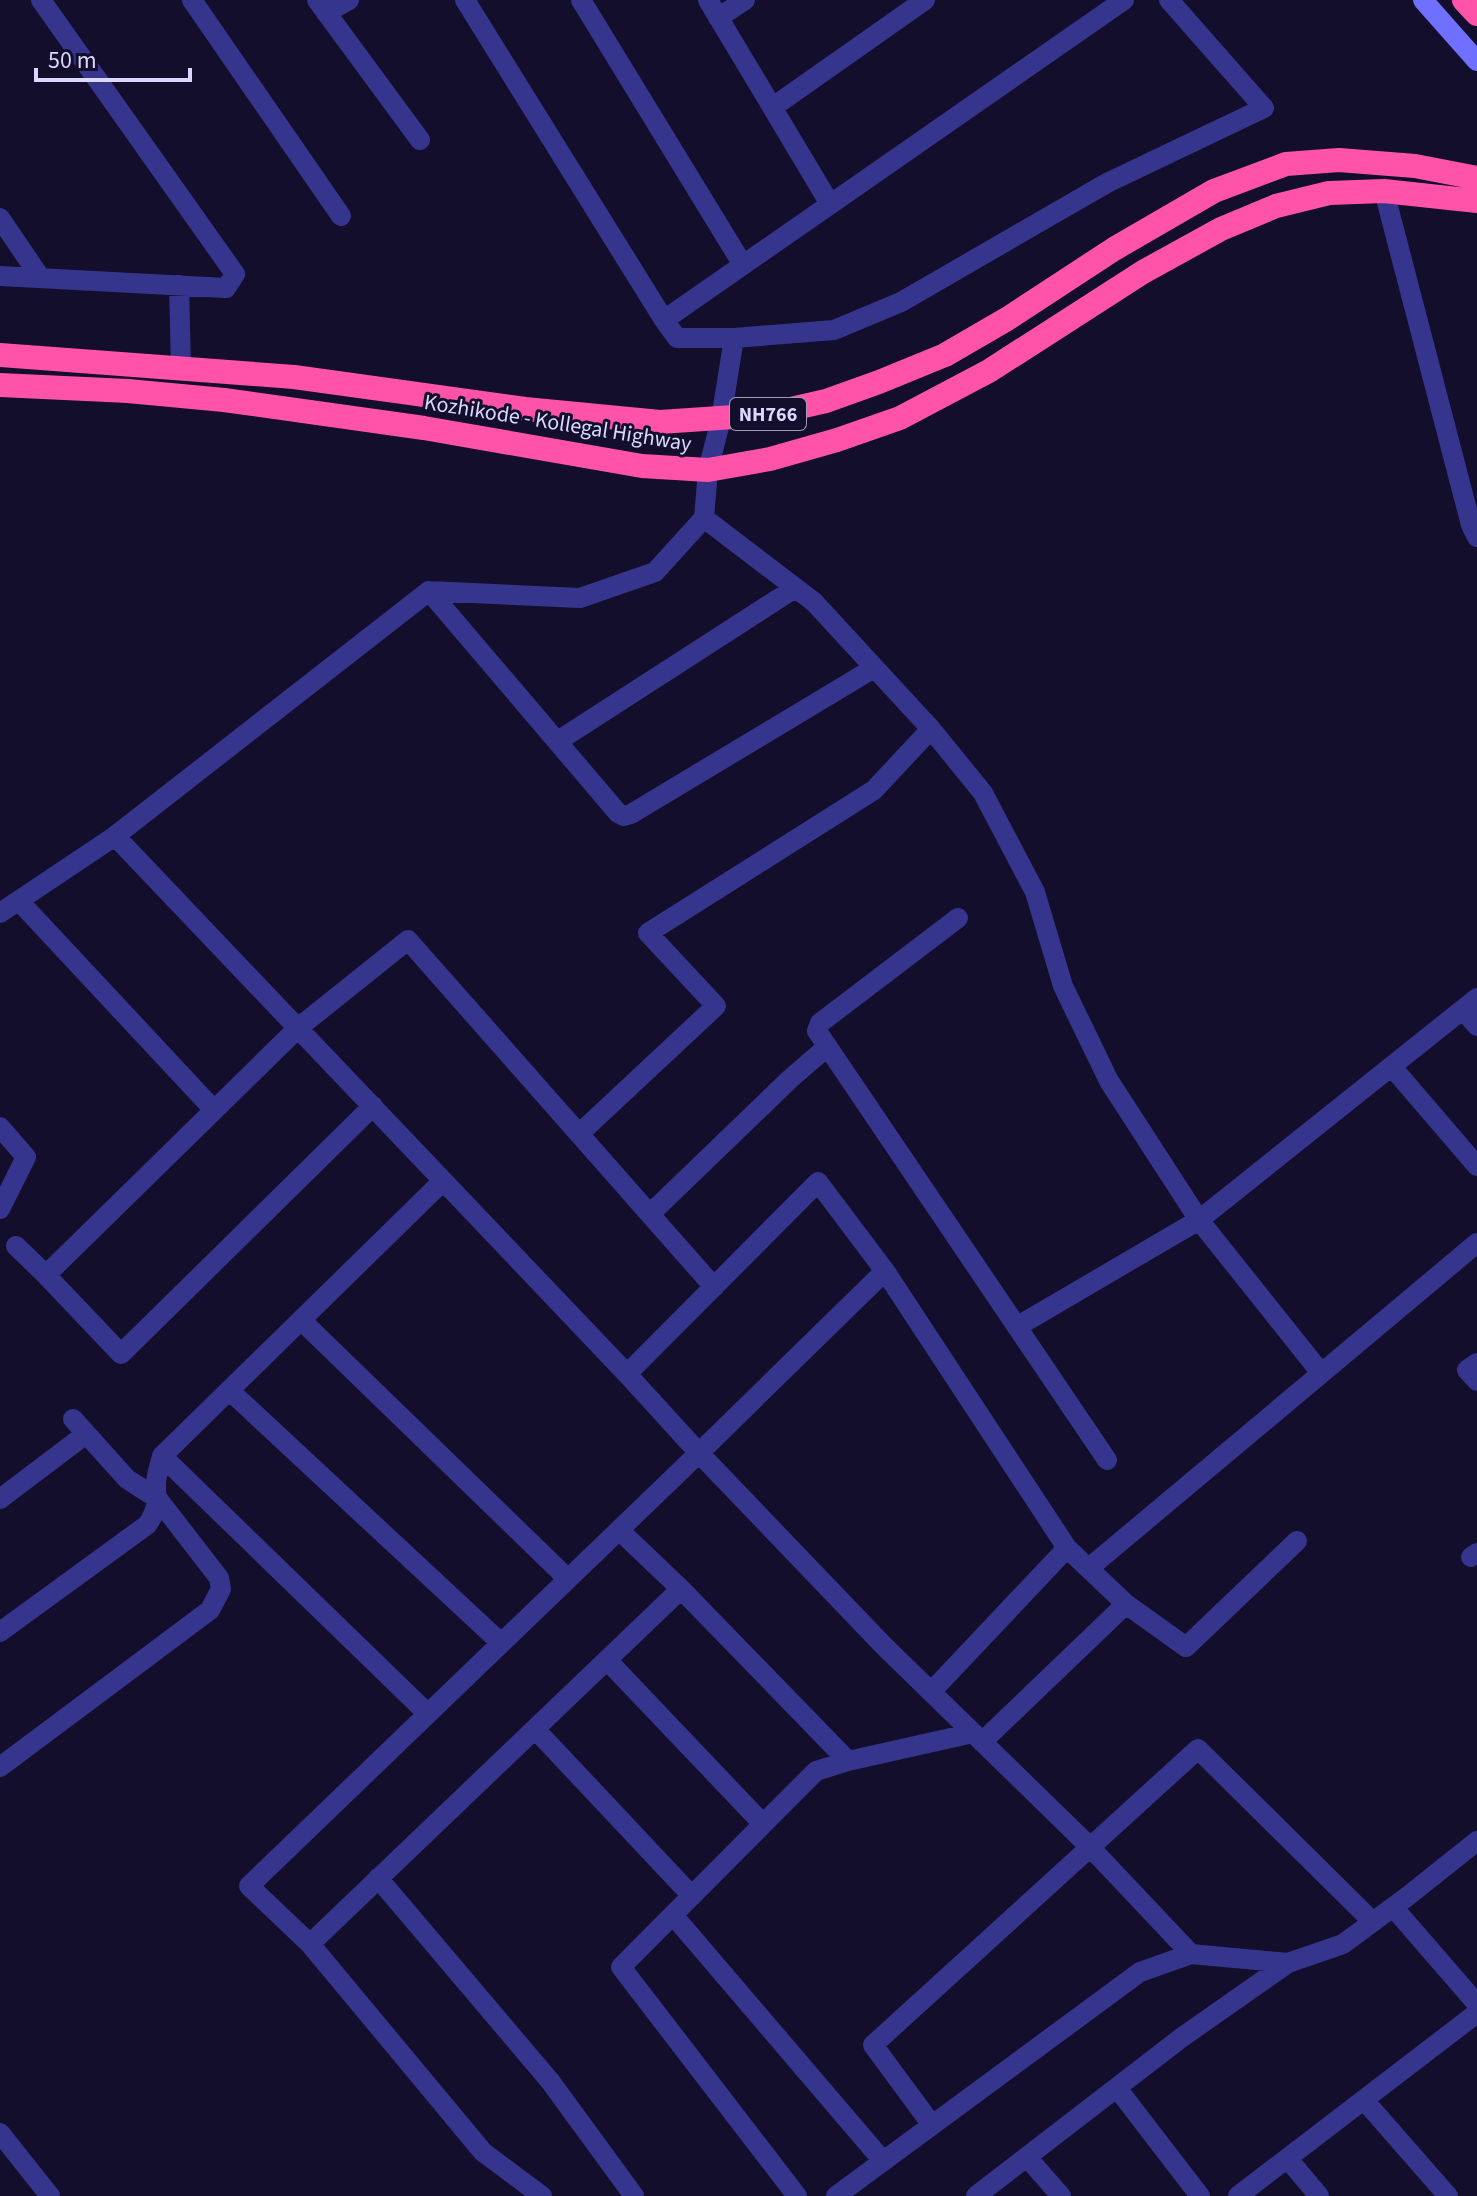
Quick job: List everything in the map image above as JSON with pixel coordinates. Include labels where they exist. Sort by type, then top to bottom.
[{"type":"highway","points":[[1464,0],[1477,14]]},
{"type":"highway","name":"Kozhikode - Kollegal Highway","points":[[0,355],[294,377],[525,409],[660,422],[764,415],[826,401],[945,355],[1007,319],[1114,249],[1214,191],[1286,164],[1339,160],[1415,166],[1477,178]]},
{"type":"highway","name":"Kozhikode - Kollegal Highway","points":[[0,385],[128,391],[224,400],[424,428],[642,466],[708,470],[770,459],[900,418],[989,371],[1143,272],[1235,223],[1276,206],[1329,193],[1384,191],[1477,201]]},
{"type":"street","points":[[0,276],[226,288],[235,274],[41,0]]},
{"type":"street","points":[[192,0],[341,216]]},
{"type":"street","points":[[349,0],[322,6],[420,140]]},
{"type":"street","points":[[465,0],[677,338],[734,338],[834,330],[901,302],[1107,183],[1264,108],[1169,0]]},
{"type":"street","points":[[581,0],[743,265]]},
{"type":"street","points":[[745,0],[713,9],[830,204]]},
{"type":"street","points":[[773,107],[925,0]]},
{"type":"street","points":[[664,320],[1124,0]]},
{"type":"street","points":[[1423,0],[1477,61]]},
{"type":"street","points":[[1384,191],[1471,525],[1477,537]]},
{"type":"street","points":[[0,218],[40,277]]},
{"type":"street","points":[[179,285],[181,367]]},
{"type":"street","points":[[0,913],[115,836],[429,591],[580,598],[655,572],[704,518],[708,470],[721,419],[734,338]]},
{"type":"street","points":[[704,518],[814,602],[931,729],[983,793],[1035,892],[1063,986],[1109,1081],[1199,1220],[1321,1373]]},
{"type":"street","points":[[558,741],[795,588]]},
{"type":"street","points":[[429,591],[618,813],[624,816],[874,668]]},
{"type":"street","points":[[579,1134],[716,1006],[648,933],[874,790],[931,729]]},
{"type":"street","points":[[115,836],[884,1646],[1090,1847],[1191,1954]]},
{"type":"street","points":[[19,901],[214,1110]]},
{"type":"street","points":[[958,918],[820,1023],[817,1031],[1107,1460]]},
{"type":"street","points":[[46,1275],[298,1028],[408,940],[714,1287]]},
{"type":"street","points":[[1018,1326],[1199,1220],[1392,1067],[1472,1011]]},
{"type":"street","points":[[650,1214],[827,1047]]},
{"type":"street","points":[[1392,1067],[1477,1166]]},
{"type":"street","points":[[16,1246],[121,1354],[373,1106]]},
{"type":"street","points":[[0,1127],[26,1157],[0,1209]]},
{"type":"street","points":[[0,1632],[147,1525],[158,1499],[156,1480],[162,1456],[443,1181]]},
{"type":"street","points":[[627,1374],[818,1182],[885,1271],[1067,1548],[1126,1604],[1186,1647],[1297,1541]]},
{"type":"street","points":[[1089,1568],[1477,1243]]},
{"type":"street","points":[[542,2196],[483,2152],[310,1944],[249,1886],[885,1271]]},
{"type":"street","points":[[301,1320],[568,1579]]},
{"type":"street","points":[[1477,1363],[1467,1370],[1477,1381]]},
{"type":"street","points":[[229,1390],[501,1643]]},
{"type":"street","points":[[0,1499],[79,1427],[127,1479],[158,1499],[219,1578],[221,1589],[210,1610],[0,1767]]},
{"type":"street","points":[[162,1456],[428,1714]]},
{"type":"street","points":[[619,1530],[681,1589],[848,1761]]},
{"type":"street","points":[[931,1692],[1067,1548]]},
{"type":"street","points":[[310,1944],[681,1589]]},
{"type":"street","points":[[797,2196],[621,1967],[816,1771],[848,1761],[978,1738],[1126,1604]]},
{"type":"street","points":[[607,1660],[763,1824]]},
{"type":"street","points":[[535,1729],[692,1896]]},
{"type":"street","points":[[932,2125],[873,2045],[1198,1749],[1373,1922]]},
{"type":"street","points":[[976,2196],[1181,2038],[1288,1963],[1343,1944],[1477,1841]]},
{"type":"street","points":[[378,1878],[550,2081],[634,2196]]},
{"type":"street","points":[[1393,1907],[1477,2004]]},
{"type":"street","points":[[673,1915],[883,2161]]},
{"type":"street","points":[[836,2196],[1140,1972],[1191,1954],[1288,1963]]},
{"type":"street","points":[[1238,2196],[1477,2013]]},
{"type":"street","points":[[1117,2088],[1200,2196]]},
{"type":"street","points":[[1364,2100],[1448,2196]]},
{"type":"street","points":[[0,2133],[50,2196]]},
{"type":"street","points":[[1027,2157],[1061,2196]]},
{"type":"street","points":[[1288,2159],[1319,2196]]}]
